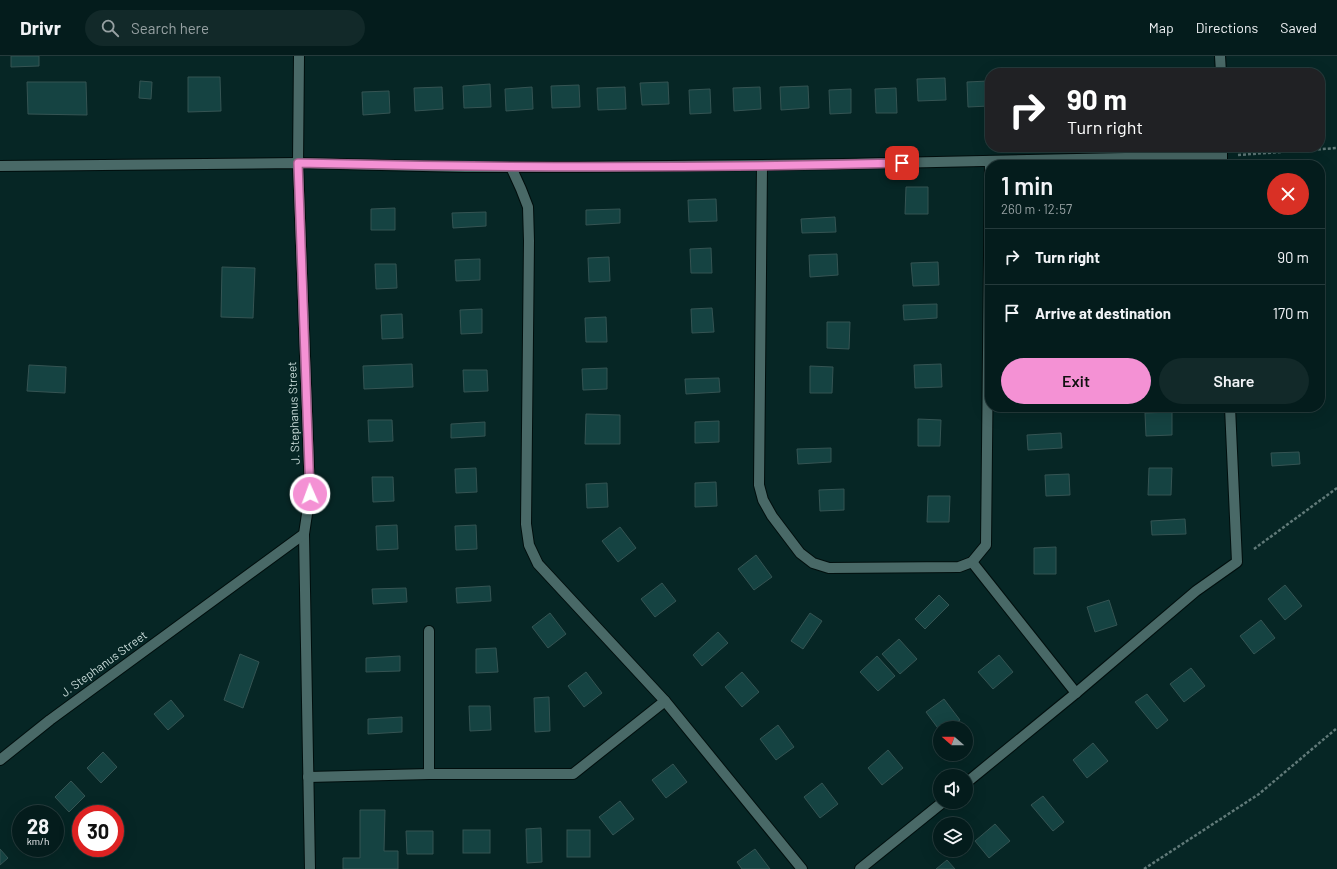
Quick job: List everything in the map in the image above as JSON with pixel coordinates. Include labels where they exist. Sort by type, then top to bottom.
[{"type":"street","name":"J. Stephanus Street","points":[[0,760],[56,715],[304,534],[310,494],[298,163],[298,56]]},
{"type":"street","points":[[1220,56],[1221,68]]},
{"type":"street","points":[[1036,160],[1222,156]]},
{"type":"street","points":[[0,166],[298,163],[511,167],[985,161]]},
{"type":"street","points":[[762,165],[759,486],[763,500],[772,516],[800,553],[813,563],[829,568],[959,567],[972,562],[986,544],[987,412]]},
{"type":"street","points":[[511,167],[528,207],[529,241],[526,524],[528,545],[538,564],[665,701],[802,869]]},
{"type":"street","points":[[973,777],[1196,592],[1238,562],[1230,412]]},
{"type":"street","points":[[304,534],[310,869]]},
{"type":"street","points":[[972,562],[1076,693]]},
{"type":"street","points":[[428,630],[429,774]]},
{"type":"street","points":[[308,777],[429,774],[573,774],[665,701]]},
{"type":"street","points":[[860,869],[934,809]]},
{"type":"path","points":[[1325,149],[1337,148]]},
{"type":"path","points":[[1222,156],[1280,152]]},
{"type":"path","points":[[1238,562],[1337,488]]},
{"type":"path","points":[[1144,869],[1259,794],[1337,728]]},
{"type":"building","points":[[11,56],[39,56],[39,66],[11,67]]},
{"type":"building","points":[[188,77],[220,77],[221,111],[188,112]]},
{"type":"building","points":[[945,78],[946,100],[918,101],[917,79]]},
{"type":"building","points":[[140,81],[152,82],[151,99],[139,98]]},
{"type":"building","points":[[985,81],[985,106],[968,107],[967,82]]},
{"type":"building","points":[[27,82],[86,82],[87,115],[28,114]]},
{"type":"building","points":[[668,82],[669,104],[642,105],[640,83]]},
{"type":"building","points":[[490,84],[491,107],[464,108],[463,86]]},
{"type":"building","points":[[579,85],[580,107],[552,108],[551,86]]},
{"type":"building","points":[[808,86],[809,108],[781,110],[780,87]]},
{"type":"building","points":[[442,87],[443,109],[415,111],[414,88]]},
{"type":"building","points":[[532,87],[533,109],[506,111],[505,89]]},
{"type":"building","points":[[625,87],[626,109],[598,110],[597,88]]},
{"type":"building","points":[[760,87],[761,109],[734,111],[733,88]]},
{"type":"building","points":[[896,88],[897,113],[876,113],[875,89]]},
{"type":"building","points":[[710,89],[711,113],[690,114],[689,90]]},
{"type":"building","points":[[851,89],[851,113],[830,114],[829,90]]},
{"type":"building","points":[[389,91],[390,113],[363,115],[362,92]]},
{"type":"building","points":[[906,187],[928,187],[928,214],[905,214]]},
{"type":"building","points":[[716,199],[717,221],[689,222],[688,200]]},
{"type":"building","points":[[395,208],[395,230],[371,230],[371,209]]},
{"type":"building","points":[[620,209],[620,223],[586,225],[586,210]]},
{"type":"building","points":[[486,212],[486,226],[453,228],[452,213]]},
{"type":"building","points":[[835,217],[836,232],[802,233],[801,219]]},
{"type":"building","points":[[711,248],[712,273],[691,273],[690,249]]},
{"type":"building","points":[[837,254],[838,275],[810,277],[809,255]]},
{"type":"building","points":[[609,257],[610,281],[589,282],[588,258]]},
{"type":"building","points":[[480,259],[480,280],[456,281],[455,260]]},
{"type":"building","points":[[938,262],[939,285],[913,286],[911,263]]},
{"type":"building","points":[[375,264],[396,264],[397,288],[376,289]]},
{"type":"building","points":[[222,267],[255,268],[253,318],[221,317]]},
{"type":"building","points":[[937,304],[937,318],[904,320],[903,305]]},
{"type":"building","points":[[712,308],[714,332],[692,333],[691,309]]},
{"type":"building","points":[[482,309],[482,333],[461,334],[460,310]]},
{"type":"building","points":[[402,314],[403,338],[382,339],[381,315]]},
{"type":"building","points":[[606,317],[607,342],[586,342],[585,318]]},
{"type":"building","points":[[827,322],[850,322],[849,349],[827,348]]},
{"type":"building","points":[[412,364],[413,387],[364,389],[363,366]]},
{"type":"building","points":[[941,364],[942,387],[915,388],[914,365]]},
{"type":"building","points":[[29,365],[66,367],[65,393],[27,391]]},
{"type":"building","points":[[810,366],[833,367],[832,393],[810,393]]},
{"type":"building","points":[[607,368],[607,389],[583,390],[582,369]]},
{"type":"building","points":[[463,370],[487,370],[488,391],[464,392]]},
{"type":"building","points":[[719,378],[720,392],[686,394],[685,379]]},
{"type":"building","points":[[1172,412],[1172,435],[1146,436],[1145,413]]},
{"type":"building","points":[[586,414],[620,415],[620,444],[585,444]]},
{"type":"building","points":[[918,419],[941,420],[940,446],[918,446]]},
{"type":"building","points":[[368,420],[392,420],[393,441],[369,442]]},
{"type":"building","points":[[719,421],[719,442],[695,443],[695,422]]},
{"type":"building","points":[[485,422],[485,436],[451,438],[451,424]]},
{"type":"building","points":[[1061,433],[1062,448],[1028,450],[1027,435]]},
{"type":"building","points":[[831,448],[831,462],[798,464],[797,449]]},
{"type":"building","points":[[1299,452],[1300,464],[1272,466],[1271,453]]},
{"type":"building","points":[[476,468],[477,492],[456,493],[455,469]]},
{"type":"building","points":[[1149,468],[1172,468],[1171,495],[1148,495]]},
{"type":"building","points":[[1069,474],[1070,495],[1046,496],[1045,475]]},
{"type":"building","points":[[372,477],[393,477],[394,501],[373,502]]},
{"type":"building","points":[[716,482],[717,506],[695,507],[695,483]]},
{"type":"building","points":[[607,483],[608,507],[587,508],[586,484]]},
{"type":"building","points":[[844,489],[844,510],[820,511],[819,490]]},
{"type":"building","points":[[928,496],[950,496],[949,522],[927,522]]},
{"type":"building","points":[[1185,519],[1186,534],[1152,535],[1151,521]]},
{"type":"building","points":[[397,525],[398,549],[377,550],[376,526]]},
{"type":"building","points":[[476,525],[477,549],[456,550],[455,526]]},
{"type":"building","points":[[620,527],[636,548],[618,562],[602,541]]},
{"type":"building","points":[[1056,547],[1056,574],[1034,574],[1034,548]]},
{"type":"building","points":[[756,555],[772,577],[754,590],[738,569]]},
{"type":"building","points":[[662,583],[676,601],[655,617],[641,599]]},
{"type":"building","points":[[1285,585],[1302,606],[1285,620],[1268,599]]},
{"type":"building","points":[[490,586],[491,601],[457,603],[456,588]]},
{"type":"building","points":[[406,588],[407,602],[373,604],[372,589]]},
{"type":"building","points":[[939,595],[949,605],[925,629],[915,619]]},
{"type":"building","points":[[1109,600],[1117,625],[1095,632],[1087,607]]},
{"type":"building","points":[[550,613],[566,634],[548,648],[532,627]]},
{"type":"building","points":[[810,613],[822,621],[803,649],[791,641]]},
{"type":"building","points":[[1261,620],[1275,638],[1254,654],[1240,636]]},
{"type":"building","points":[[718,632],[728,643],[702,666],[693,655]]},
{"type":"building","points":[[899,639],[917,659],[900,674],[882,654]]},
{"type":"building","points":[[496,648],[498,672],[476,673],[476,649]]},
{"type":"building","points":[[240,654],[259,662],[243,708],[224,700]]},
{"type":"building","points":[[999,655],[1013,672],[993,689],[978,672]]},
{"type":"building","points":[[400,656],[400,671],[366,672],[366,658]]},
{"type":"building","points":[[877,656],[895,676],[878,691],[860,672]]},
{"type":"building","points":[[1191,668],[1205,686],[1184,702],[1170,684]]},
{"type":"building","points":[[586,672],[602,693],[584,707],[568,686]]},
{"type":"building","points":[[742,672],[759,692],[742,707],[725,687]]},
{"type":"building","points":[[1147,694],[1168,720],[1157,729],[1135,702]]},
{"type":"building","points":[[549,697],[550,731],[535,732],[534,698]]},
{"type":"building","points":[[944,699],[960,720],[933,722],[926,712]]},
{"type":"building","points":[[171,700],[184,716],[168,730],[154,714]]},
{"type":"building","points":[[469,706],[490,706],[491,730],[470,731]]},
{"type":"building","points":[[402,717],[402,732],[368,734],[368,719]]},
{"type":"building","points":[[778,725],[794,747],[776,760],[760,739]]},
{"type":"building","points":[[1093,743],[1108,761],[1087,778],[1073,760]]},
{"type":"building","points":[[888,750],[903,768],[882,785],[868,768]]},
{"type":"building","points":[[103,752],[117,767],[101,783],[87,768]]},
{"type":"building","points":[[673,764],[687,782],[666,798],[652,780]]},
{"type":"building","points":[[71,781],[85,796],[76,805],[72,805],[72,809],[69,812],[55,797]]},
{"type":"building","points":[[822,783],[838,804],[820,818],[804,797]]},
{"type":"building","points":[[1043,796],[1064,822],[1053,831],[1031,805]]},
{"type":"building","points":[[620,801],[634,819],[613,835],[599,817]]},
{"type":"building","points":[[360,810],[385,810],[384,851],[398,851],[398,869],[343,869],[343,858],[360,858]]},
{"type":"building","points":[[995,824],[1010,841],[989,858],[975,841]]},
{"type":"building","points":[[541,828],[542,862],[527,863],[526,829]]},
{"type":"building","points":[[463,830],[490,830],[490,853],[463,853]]},
{"type":"building","points":[[567,830],[590,830],[590,857],[567,857]]},
{"type":"building","points":[[406,831],[433,831],[433,854],[407,854]]},
{"type":"building","points":[[0,849],[8,858],[0,865]]},
{"type":"building","points":[[755,849],[770,869],[742,869],[737,862]]},
{"type":"building","points":[[947,860],[955,869],[936,869]]},
{"type":"route","points":[[310,494],[298,163],[511,167],[746,166],[902,163]]}]
